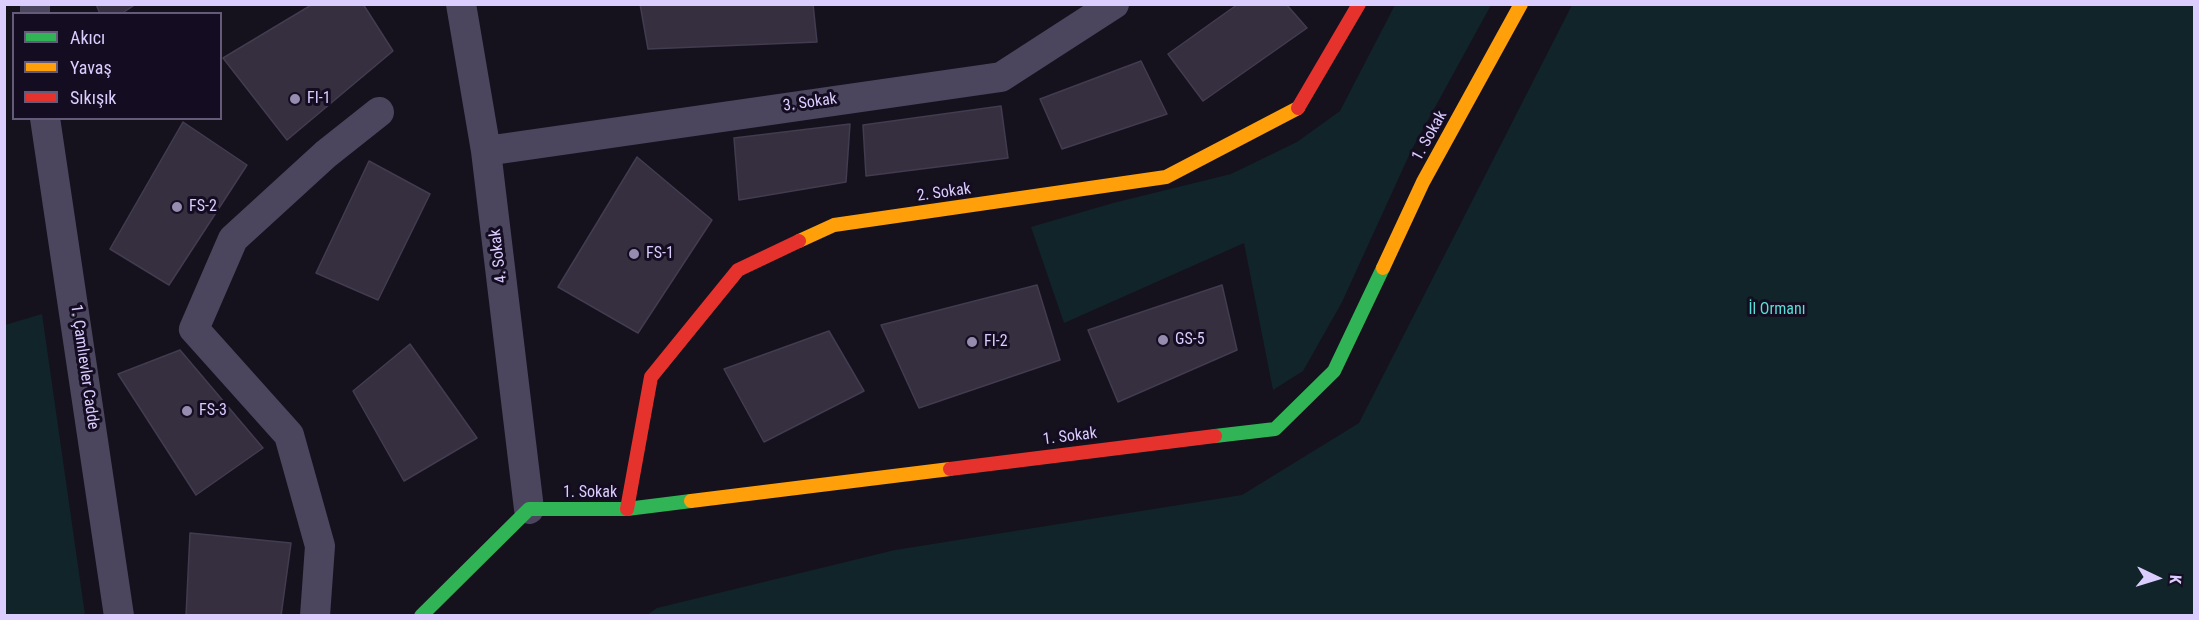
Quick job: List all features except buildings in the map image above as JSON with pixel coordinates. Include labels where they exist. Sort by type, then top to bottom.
[{"type":"street","name":"4. Sokak","points":[[461,4],[486,151],[529,509]]},
{"type":"street","name":"3. Sokak","points":[[486,151],[1001,77],[1114,4]]},
{"type":"street","name":"2. Sokak","points":[[627,509],[651,377],[738,270],[834,225],[1166,177],[1297,110],[1359,4]]},
{"type":"street","name":"1. Sokak","points":[[529,509],[627,509],[1275,429],[1334,371],[1423,182],[1521,4]]},
{"type":"street","points":[[315,615],[320,546],[289,435],[194,329],[233,239],[326,154],[378,112]]},
{"type":"street","name":"1. Çamlıevler Cadde","points":[[45,120],[120,615]]},
{"type":"street","points":[[421,615],[529,509]]},
{"type":"green space","points":[[1395,5],[1491,5],[1411,151],[1342,302],[1303,371],[1273,390],[1244,243],[1064,323],[1031,227],[1113,203],[1231,174],[1297,142],[1340,111]]},
{"type":"green space","name":"İl Ormanı","points":[[1572,5],[2194,5],[2194,615],[647,615],[657,608],[895,550],[1242,495],[1359,423]]},
{"type":"green space","points":[[42,314],[85,615],[5,615],[5,325]]},
{"type":"traffic: fast","points":[[1215,436],[1275,429],[1334,371],[1383,268]]},
{"type":"traffic: fast","points":[[421,616],[529,509],[627,509],[691,501]]},
{"type":"traffic: slow","points":[[1383,268],[1423,182],[1521,4]]},
{"type":"traffic: slow","points":[[799,241],[834,225],[1166,177],[1298,108]]},
{"type":"traffic: slow","points":[[691,501],[950,469]]},
{"type":"traffic: jam","points":[[1298,108],[1359,4]]},
{"type":"traffic: jam","points":[[627,509],[651,377],[738,270],[799,241]]},
{"type":"traffic: jam","points":[[950,469],[1215,436]]},
{"type":"place","name":"FI-1","points":[[295,99]]},
{"type":"place","name":"FS-2","points":[[177,207]]},
{"type":"place","name":"FS-1","points":[[634,254]]},
{"type":"place","name":"GS-5","points":[[1163,340]]},
{"type":"place","name":"FI-2","points":[[972,342]]},
{"type":"place","name":"FS-3","points":[[187,411]]}]
